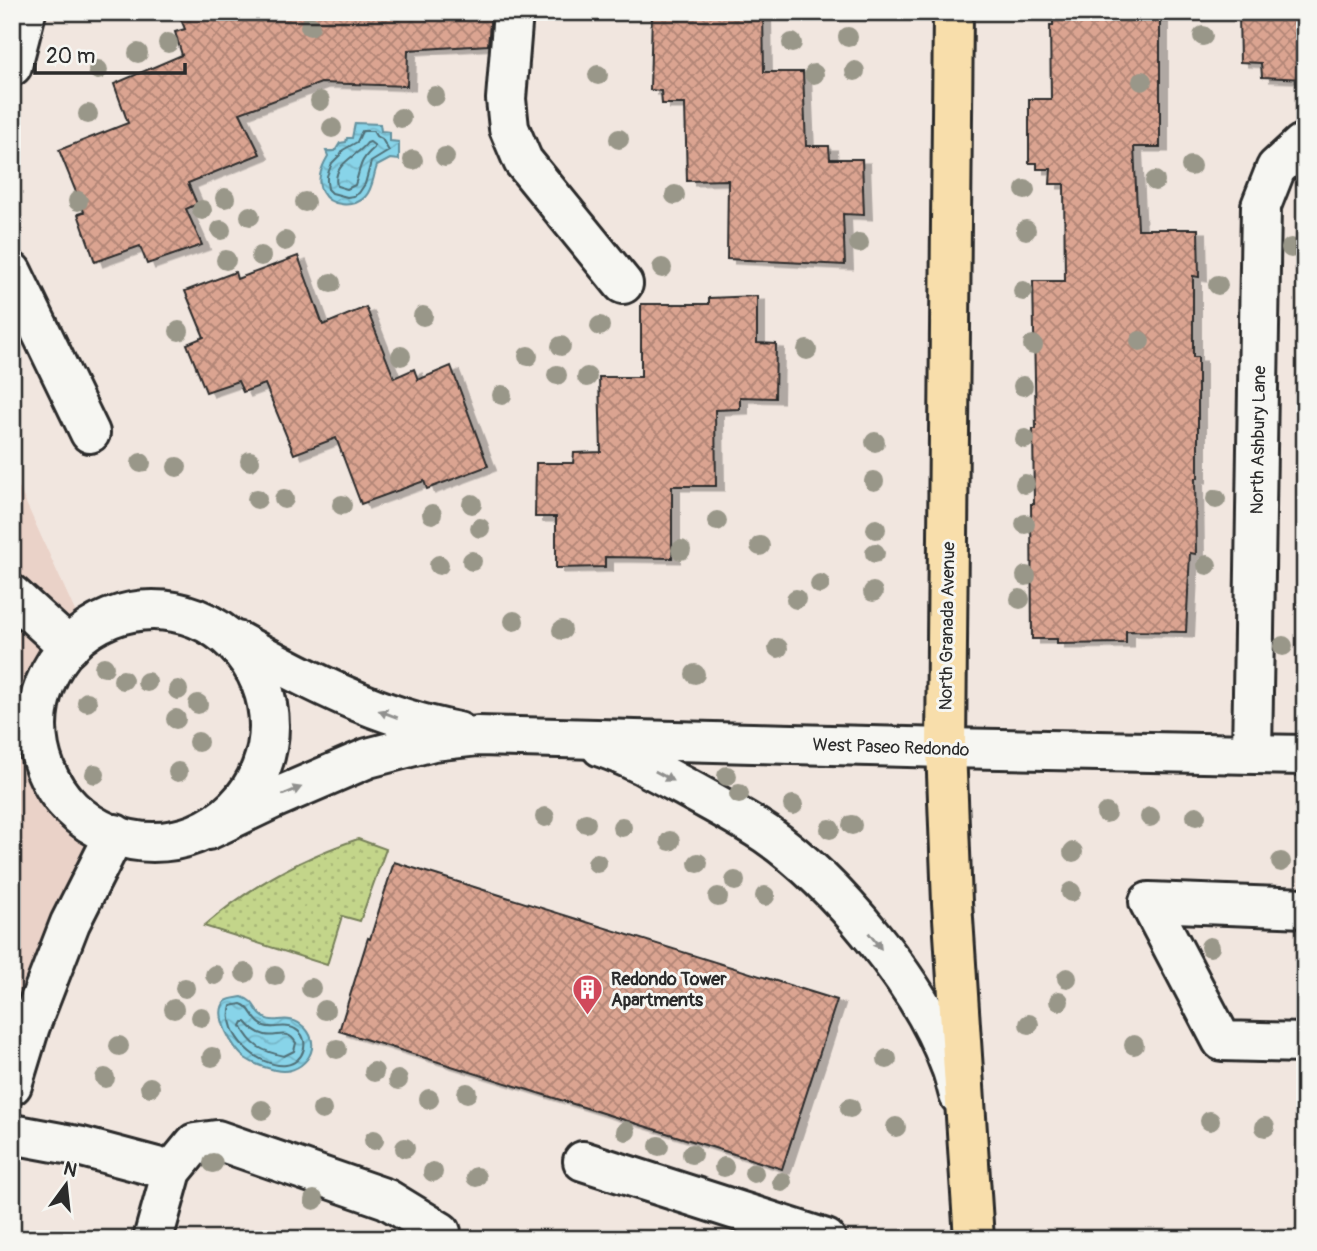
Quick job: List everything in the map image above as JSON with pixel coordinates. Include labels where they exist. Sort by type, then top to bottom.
[{"type":"main road","name":"North Granada Avenue","points":[[953,12],[946,748],[952,903],[974,1239]]},
{"type":"street","points":[[12,66],[26,12]]},
{"type":"street","points":[[513,12],[506,99],[509,128],[523,161],[623,284]]},
{"type":"street","name":"North Ashbury Lane","points":[[1252,753],[1261,206],[1276,168],[1305,144]]},
{"type":"street","points":[[12,272],[90,433]]},
{"type":"street","points":[[12,595],[69,647]]},
{"type":"street","points":[[156,609],[193,616],[316,684],[356,701],[400,718],[478,736],[433,741],[368,758],[208,830],[171,841],[132,841],[95,827],[65,803],[44,769],[27,762],[36,731],[41,692],[58,658],[84,631],[118,614],[156,609]]},
{"type":"street","points":[[208,830],[239,806],[261,773],[270,735],[267,698],[252,663],[226,635]]},
{"type":"street","name":"West Paseo Redondo","points":[[478,736],[1305,755]]},
{"type":"street","points":[[555,737],[590,743],[648,766],[766,834],[793,856],[860,922],[909,985],[950,1064],[964,1112]]},
{"type":"street","points":[[12,1085],[30,1026],[69,923],[115,834]]},
{"type":"street","points":[[1305,908],[1149,902],[1222,1041],[1305,1043]]},
{"type":"street","points":[[12,1134],[82,1147],[172,1171]]},
{"type":"street","points":[[153,1239],[172,1171],[195,1143],[217,1140],[387,1199],[441,1232],[440,1239]]},
{"type":"street","points":[[583,1161],[826,1239]]},
{"type":"shaded area","points":[[12,472],[84,631],[58,658],[41,692],[36,731],[45,768],[65,803],[95,827],[115,834],[12,1085]]},
{"type":"green space","points":[[358,839],[386,849],[360,921],[342,916],[327,965],[204,926],[257,886],[316,855]]},
{"type":"water","points":[[355,123],[380,124],[381,131],[390,132],[390,141],[399,142],[399,160],[390,159],[377,166],[370,190],[360,201],[336,203],[322,192],[320,174],[328,156],[326,151],[335,151],[340,143],[352,138]]},
{"type":"water","points":[[242,997],[269,1020],[293,1021],[305,1028],[312,1044],[307,1060],[284,1071],[252,1062],[240,1054],[226,1031],[221,1014],[226,1001]]},
{"type":"building","points":[[178,12],[491,12],[488,45],[408,50],[407,86],[321,83],[240,113],[260,154],[188,183],[197,204],[186,209],[202,245],[147,264],[140,246],[95,262],[78,214],[84,212],[59,150],[128,123],[114,84],[182,55],[175,32],[185,29]]},
{"type":"building","points":[[652,12],[763,12],[764,72],[803,72],[806,146],[829,146],[830,159],[862,159],[864,215],[843,214],[845,265],[727,259],[728,180],[687,181],[685,104],[662,104],[661,91],[650,90]]},
{"type":"building","points":[[1053,12],[1160,12],[1160,147],[1134,147],[1138,229],[1198,229],[1199,277],[1193,276],[1193,357],[1198,357],[1196,554],[1190,553],[1186,632],[1126,631],[1126,643],[1057,644],[1057,639],[1032,639],[1031,504],[1034,504],[1033,429],[1036,429],[1033,281],[1065,281],[1064,184],[1050,184],[1051,169],[1037,169],[1037,163],[1029,163],[1029,99],[1051,99],[1050,25],[1053,25]]},
{"type":"building","points":[[1239,15],[1305,15],[1305,79],[1262,77],[1261,63],[1240,62]]},
{"type":"building","points":[[298,256],[323,325],[366,307],[394,378],[414,369],[418,380],[451,366],[488,466],[427,489],[424,481],[361,504],[336,438],[294,454],[265,384],[243,392],[238,381],[206,392],[187,344],[204,337],[185,291],[235,272],[237,279]]},
{"type":"building","points":[[757,296],[757,343],[776,344],[775,398],[740,397],[740,409],[715,410],[716,486],[672,486],[672,558],[605,557],[605,567],[556,568],[556,517],[535,517],[536,463],[573,463],[574,453],[601,452],[599,377],[641,377],[641,304],[709,304],[709,298]]},
{"type":"building","name":"Redondo Tower Apartments","points":[[394,862],[837,1000],[782,1169],[339,1031]]},
{"type":"place","name":"Redondo Tower Apartments","points":[[588,1016]]}]
